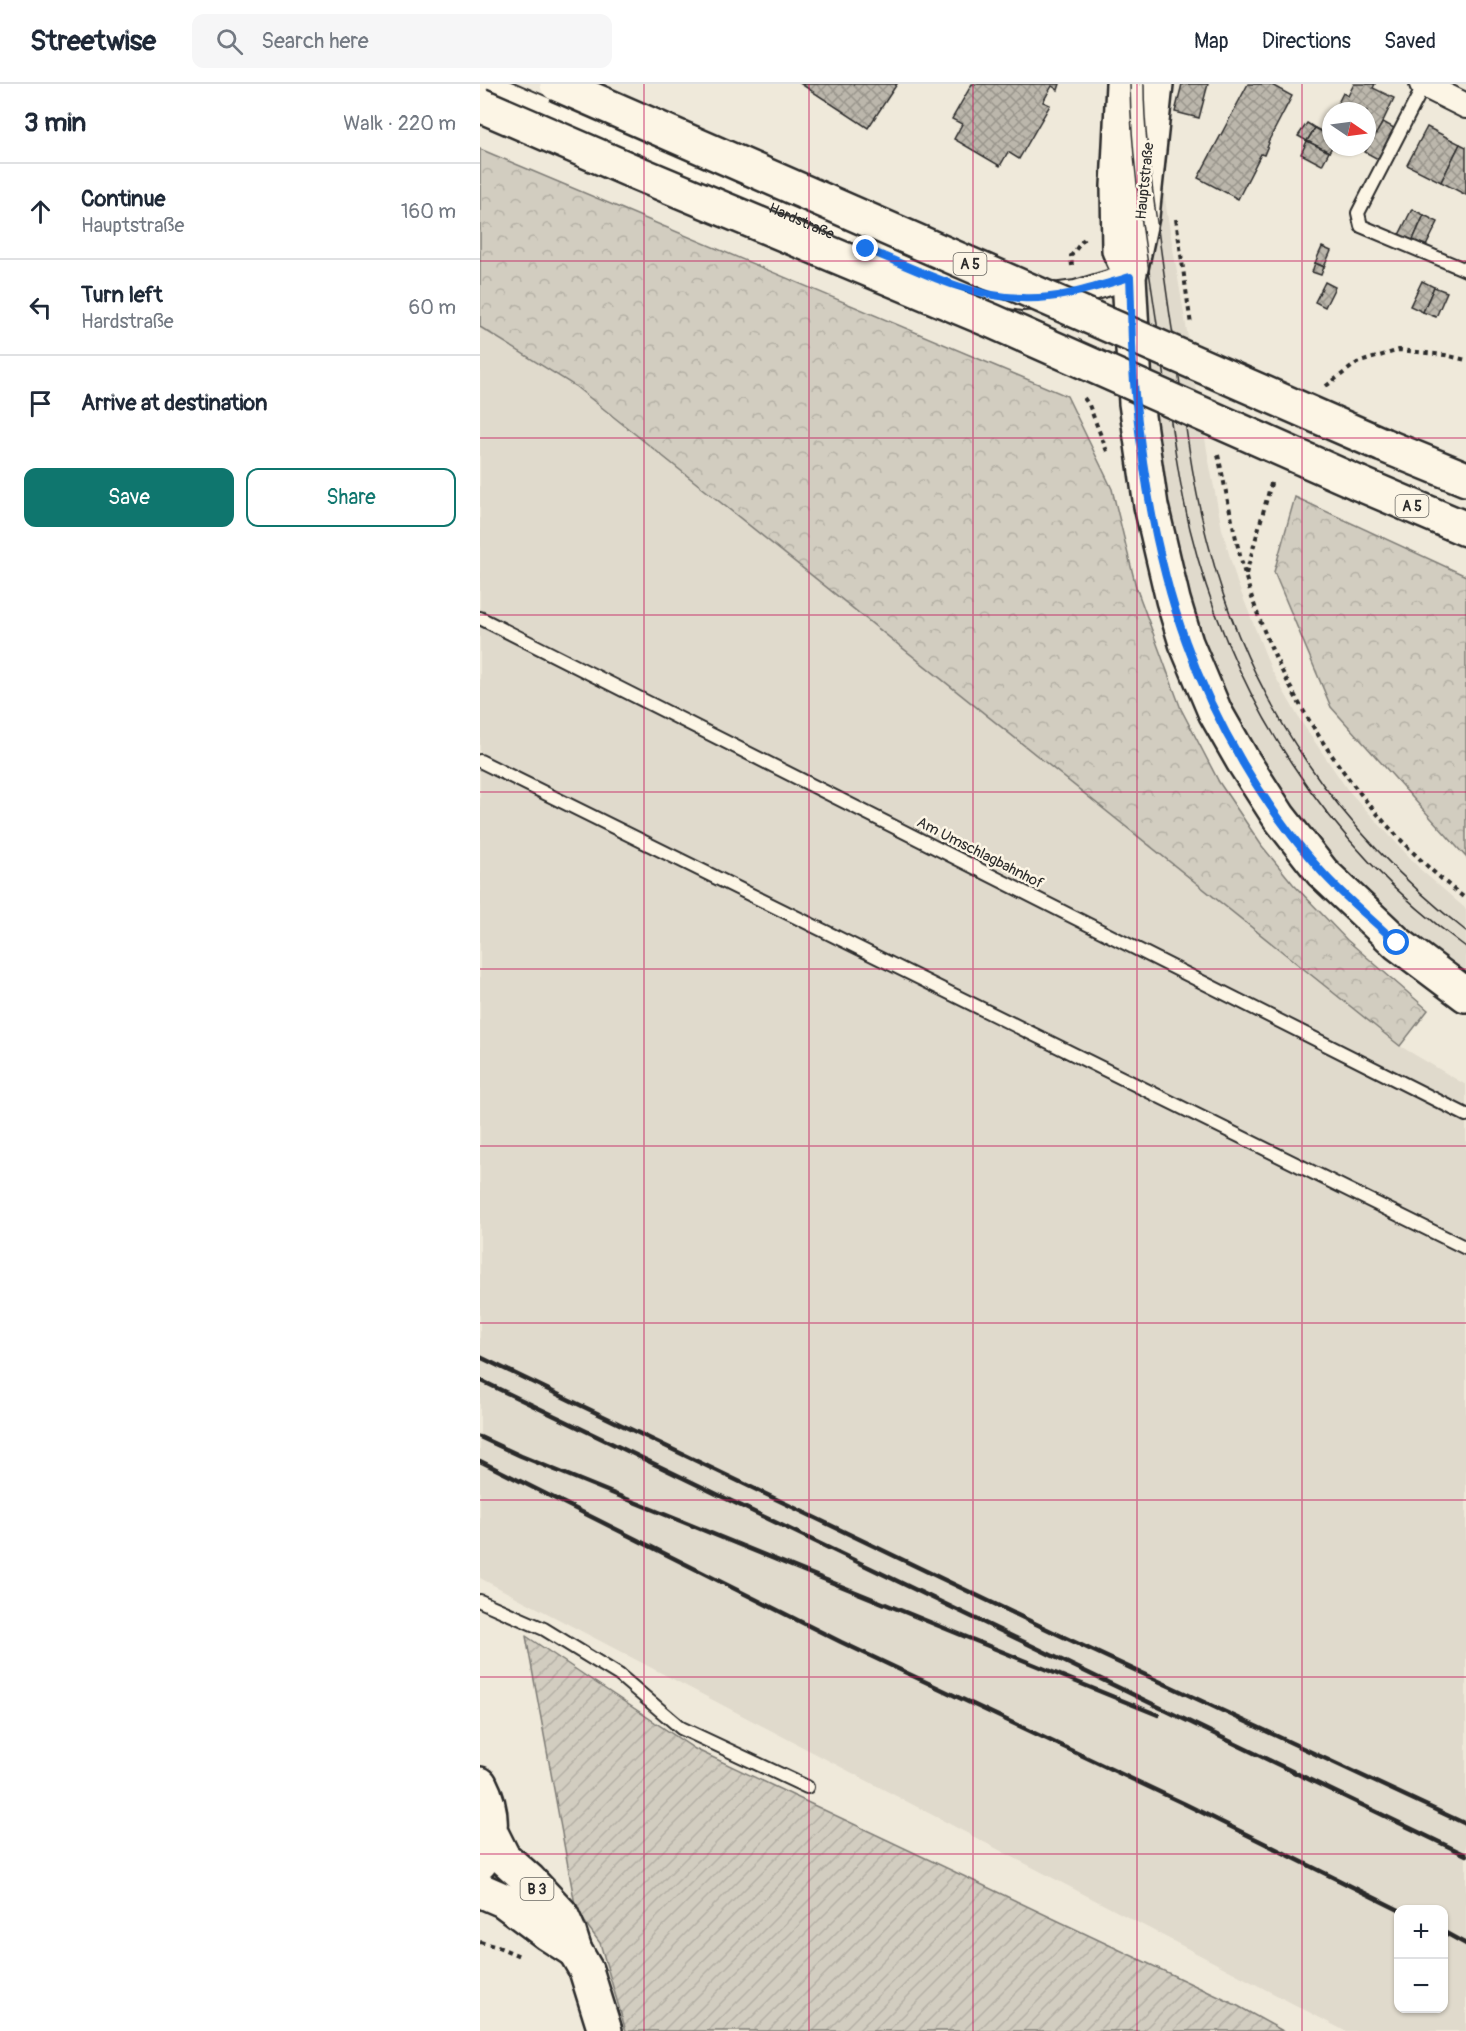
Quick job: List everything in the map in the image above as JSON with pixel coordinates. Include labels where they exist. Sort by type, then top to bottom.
[{"type":"main road","name":"A 5","points":[[556,84],[1466,479]]},
{"type":"main road","name":"Hauptstraße","points":[[1123,84],[1118,186],[1119,250],[1130,277]]},
{"type":"main road","name":"Hauptstraße","points":[[1156,84],[1142,216],[1130,277],[1136,403],[1151,506],[1173,600],[1186,643],[1215,712],[1278,816],[1322,872],[1397,943],[1466,995]]},
{"type":"main road","name":"A 5","points":[[480,105],[992,321],[1466,529]]},
{"type":"main road","name":"B 3","points":[[480,1784],[487,1798],[486,1848],[503,1857],[529,1880],[561,1914],[585,1970],[605,2031]]},
{"type":"main road","name":"B 3","points":[[480,1890],[503,1900],[575,1951]]},
{"type":"street","name":"Hardstraße","points":[[485,84],[964,289],[1022,298],[1045,297],[1076,293],[1130,277]]},
{"type":"street","points":[[1423,84],[1466,106]]},
{"type":"lane","points":[[1423,84],[1358,213],[1361,226],[1466,270]]},
{"type":"lane","name":"Am Umschlagbahnhof","points":[[480,618],[1466,1115]]},
{"type":"lane","points":[[480,760],[1466,1248]]},
{"type":"lane","points":[[480,1601],[544,1629],[619,1675],[681,1728],[807,1787]]},
{"type":"path","points":[[1175,212],[1188,305]]},
{"type":"path","points":[[1216,447],[1257,613],[1291,691],[1354,786],[1438,878],[1466,899]]},
{"type":"path","points":[[480,1942],[530,1960]]},
{"type":"shaded area","points":[[1157,141],[1208,456],[1222,529],[1237,582],[1271,669],[1300,720],[1347,789],[1421,870],[1466,909],[1466,974],[1371,900],[1328,855],[1290,807],[1258,756],[1214,670],[1170,532],[1153,433],[1148,269]]},
{"type":"shaded area","points":[[480,327],[575,386],[1400,1046],[1466,1085],[1466,2031],[1345,2031],[480,1578]]},
{"type":"green space","points":[[480,149],[1067,396],[1112,489],[1136,587],[1181,709],[1219,782],[1262,846],[1293,884],[1347,940],[1428,1010],[1400,1046],[575,386],[480,327]]},
{"type":"green space","points":[[1295,497],[1466,576],[1466,857],[1331,707],[1274,572]]},
{"type":"green space","points":[[526,1636],[695,1749],[1238,2006],[1283,2031],[626,2031],[600,1943],[576,1910]]},
{"type":"building","points":[[801,84],[897,84],[868,128]]},
{"type":"building","points":[[972,84],[1060,84],[1058,90],[1052,86],[1043,102],[1050,105],[1019,159],[1008,152],[1000,166],[954,139],[962,124],[952,119]]},
{"type":"building","points":[[1182,84],[1208,84],[1199,118],[1175,112]]},
{"type":"building","points":[[1248,84],[1270,84],[1292,96],[1268,142],[1264,155],[1261,154],[1238,199],[1198,178]]},
{"type":"building","points":[[1354,84],[1375,84],[1373,88],[1394,98],[1376,136],[1376,102],[1338,102],[1343,93],[1348,96]]},
{"type":"building","points":[[1383,122],[1394,128],[1378,159],[1372,156],[1376,156],[1376,134]]},
{"type":"building","points":[[1307,123],[1315,128],[1307,141],[1298,136]]},
{"type":"building","points":[[1427,127],[1460,144],[1441,182],[1407,165]]},
{"type":"building","points":[[1315,128],[1322,132],[1322,148],[1307,141]]},
{"type":"building","points":[[1307,141],[1322,148],[1322,156],[1327,156],[1322,165],[1301,154]]},
{"type":"building","points":[[1460,144],[1466,147],[1466,195],[1441,182]]},
{"type":"building","points":[[1412,209],[1424,215],[1412,242],[1399,235]]},
{"type":"building","points":[[1424,215],[1438,222],[1425,248],[1412,242]]},
{"type":"building","points":[[1322,247],[1331,251],[1324,267],[1315,263]]},
{"type":"building","points":[[1315,263],[1324,267],[1321,275],[1312,272]]},
{"type":"building","points":[[1422,281],[1434,287],[1423,312],[1410,306]]},
{"type":"building","points":[[1325,282],[1335,287],[1325,307],[1315,302]]},
{"type":"building","points":[[1434,287],[1447,292],[1436,317],[1423,312]]},
{"type":"tram line","points":[[1130,84],[1133,148],[1140,211],[1180,482],[1190,529],[1208,591],[1231,651],[1259,708],[1291,763],[1328,814],[1370,863],[1416,907],[1466,947]]},
{"type":"tram line","points":[[1144,84],[1150,166],[1189,446],[1203,524],[1227,606],[1249,660],[1306,762],[1379,852],[1421,893],[1466,931]]},
{"type":"railway","points":[[480,1357],[1053,1632],[1466,1824]]},
{"type":"railway","points":[[480,1380],[1466,1855]]},
{"type":"railway","points":[[480,1437],[521,1456],[1158,1715]]},
{"type":"railway","points":[[480,1461],[841,1642],[1185,1804],[1394,1908]]},
{"type":"railway","points":[[1448,1934],[1466,1944]]},
{"type":"route","points":[[866,249],[964,289],[1022,298],[1076,293],[1130,277],[1136,403],[1151,506],[1173,600],[1186,643],[1215,712],[1278,816],[1322,872],[1397,943]]}]
